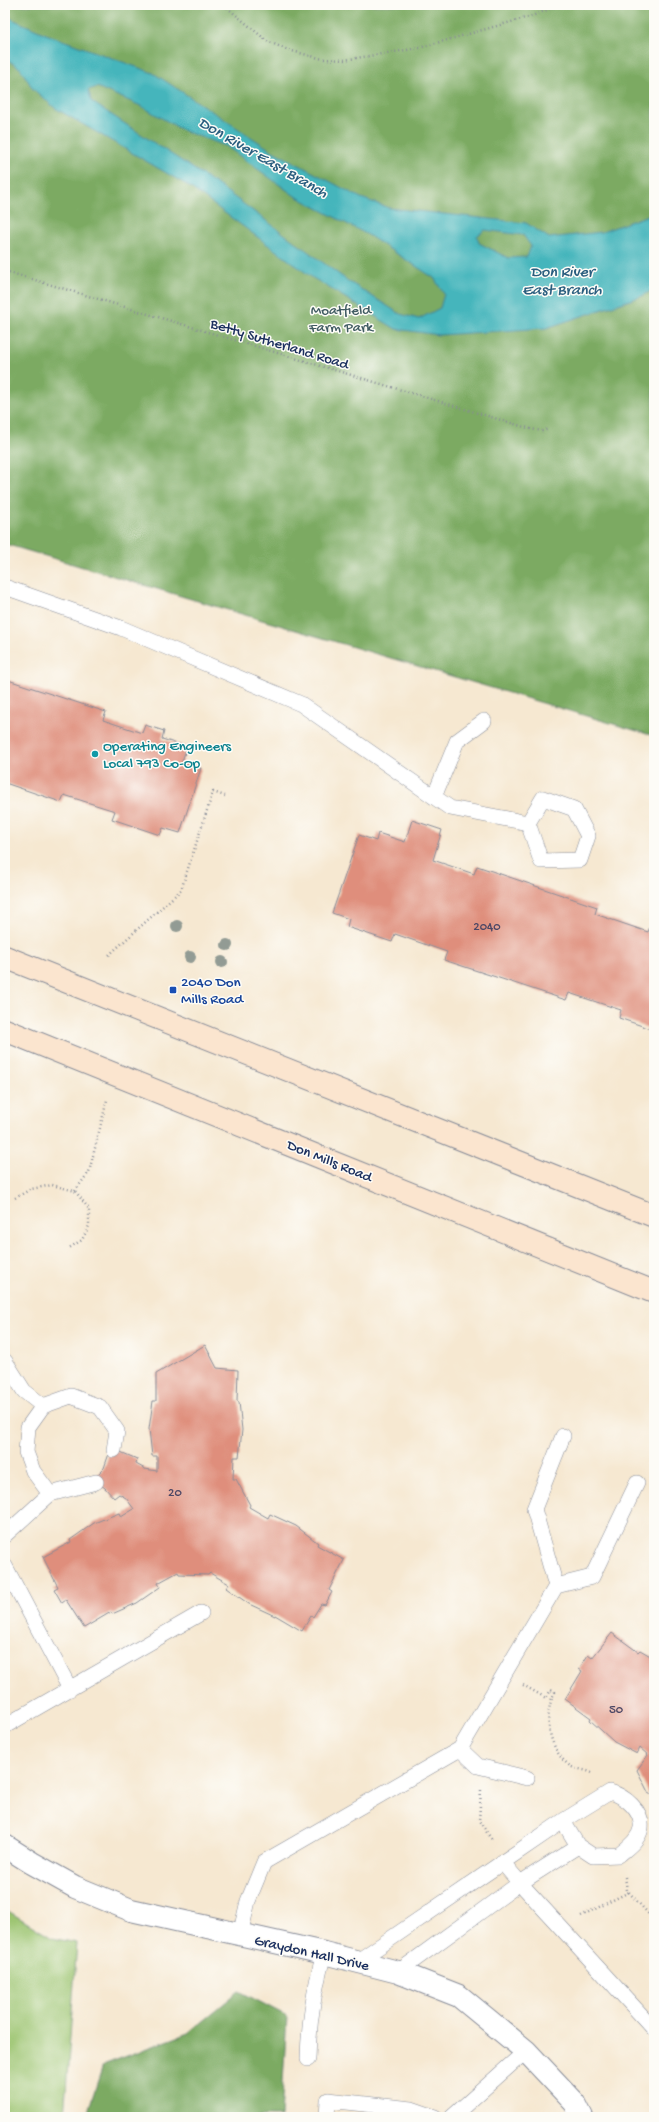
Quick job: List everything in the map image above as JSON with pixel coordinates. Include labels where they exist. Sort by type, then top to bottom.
[{"type":"main road","points":[[5,957],[654,1216]]},
{"type":"main road","name":"Don Mills Road","points":[[5,1030],[654,1292]]},
{"type":"street","name":"Graydon Hall Drive","points":[[5,1846],[75,1887],[131,1910],[358,1961],[398,1972],[459,1996],[526,2051],[575,2102],[582,2117]]},
{"type":"lane","points":[[5,587],[121,628],[301,704],[450,808],[528,823]]},
{"type":"lane","points":[[434,797],[457,741],[484,721]]},
{"type":"lane","points":[[544,798],[574,809],[588,836],[580,860],[541,861],[528,823],[544,798]]},
{"type":"lane","points":[[5,1360],[24,1390],[43,1406]]},
{"type":"lane","points":[[50,1494],[33,1472],[26,1452],[28,1427],[43,1406],[71,1396],[100,1406],[117,1431],[114,1450]]},
{"type":"lane","points":[[556,1586],[534,1509],[563,1436]]},
{"type":"lane","points":[[5,1535],[50,1494],[96,1482]]},
{"type":"lane","points":[[240,1935],[248,1901],[264,1862],[460,1749],[556,1586],[592,1577],[637,1483]]},
{"type":"lane","points":[[5,1566],[70,1689]]},
{"type":"lane","points":[[5,1726],[201,1613]]},
{"type":"lane","points":[[460,1749],[478,1766],[527,1778]]},
{"type":"lane","points":[[358,1961],[563,1821],[610,1792],[623,1797],[633,1806],[639,1818],[641,1828],[634,1842],[619,1855],[593,1856],[578,1846],[563,1821]]},
{"type":"lane","points":[[398,1972],[520,1884],[578,1846]]},
{"type":"lane","points":[[502,1862],[560,1928],[654,2029]]},
{"type":"lane","points":[[308,2059],[308,2025],[314,1990],[324,1953]]},
{"type":"lane","points":[[452,2117],[526,2051]]},
{"type":"lane","points":[[328,2117],[328,2100],[412,2109],[435,2117]]},
{"type":"path","points":[[224,5],[267,41],[288,50],[323,59],[344,60],[419,48],[532,16],[559,5]]},
{"type":"path","name":"Betty Sutherland Road","points":[[5,271],[531,430],[542,431],[549,429]]},
{"type":"path","points":[[110,954],[181,890],[213,792],[225,796]]},
{"type":"path","points":[[75,1191],[89,1172],[108,1096]]},
{"type":"path","points":[[16,1198],[31,1188],[52,1184],[75,1191],[89,1209],[89,1226],[82,1240],[68,1248]]},
{"type":"path","points":[[546,1698],[551,1690],[555,1692],[550,1700],[549,1731],[558,1752],[570,1766],[592,1773],[598,1779]]},
{"type":"path","points":[[483,1767],[479,1821],[497,1847]]},
{"type":"path","points":[[624,1876],[627,1890],[654,1920]]},
{"type":"path","points":[[560,1928],[629,1892]]},
{"type":"green space","name":"Moatfield Farm Park","points":[[5,5],[654,5],[654,736],[5,544]]},
{"type":"green space","points":[[5,1909],[52,1938],[77,1943],[64,2117],[5,2117]]},
{"type":"green space","points":[[239,1991],[287,2016],[281,2117],[86,2117],[103,2065],[188,2033]]},
{"type":"water","name":"Don River East Branch","points":[[5,16],[46,34],[153,73],[271,150],[361,198],[389,208],[526,223],[549,238],[602,232],[654,213],[654,289],[642,296],[546,328],[439,335],[396,329],[313,278],[187,185],[55,108],[33,89],[20,68],[5,58]],"holes":[[[97,87],[141,106],[184,131],[226,146],[295,196],[368,235],[434,278],[444,294],[440,308],[419,319],[400,314],[348,281],[215,183],[92,102],[88,90]],[[485,230],[523,235],[531,246],[527,257],[508,258],[479,243],[477,236]]]},
{"type":"building","name":"Operating Engineers Local 793 Co-Op","points":[[5,679],[106,712],[103,720],[142,733],[145,725],[164,731],[162,739],[187,747],[182,761],[201,768],[180,833],[163,828],[160,835],[112,819],[115,811],[64,795],[61,802],[5,783]]},
{"type":"building","points":[[412,820],[442,830],[433,860],[474,874],[477,866],[597,907],[595,914],[648,932],[651,924],[654,925],[654,1030],[619,1018],[621,1010],[569,993],[566,1000],[444,960],[447,952],[395,934],[392,942],[347,927],[349,919],[332,913],[359,835],[376,841],[378,833],[405,842]]},
{"type":"building","points":[[205,1345],[217,1368],[238,1370],[237,1401],[239,1402],[242,1430],[239,1457],[234,1457],[233,1479],[236,1479],[250,1505],[249,1507],[268,1518],[270,1514],[296,1526],[318,1543],[317,1545],[344,1560],[329,1590],[332,1592],[325,1605],[321,1604],[313,1617],[311,1616],[302,1631],[275,1615],[249,1604],[226,1588],[229,1584],[210,1573],[208,1575],[179,1574],[178,1572],[158,1583],[160,1587],[137,1603],[112,1614],[111,1612],[84,1628],[66,1600],[62,1603],[54,1589],[58,1587],[43,1557],[71,1542],[70,1540],[94,1523],[119,1513],[121,1517],[134,1509],[126,1498],[119,1494],[114,1498],[105,1488],[93,1479],[104,1468],[111,1448],[137,1459],[136,1464],[145,1469],[157,1471],[157,1456],[152,1456],[149,1429],[153,1401],[156,1401],[156,1374]]},
{"type":"building","points":[[612,1633],[638,1652],[640,1650],[654,1658],[654,1794],[649,1794],[637,1770],[648,1755],[640,1748],[637,1754],[614,1742],[590,1720],[591,1718],[565,1699],[582,1671],[579,1669],[588,1655],[592,1658]]},
{"type":"place","name":"Operating Engineers Local 793 Co-Op","points":[[95,754]]},
{"type":"place","name":"2040 Don Mills Road","points":[[173,990]]}]
